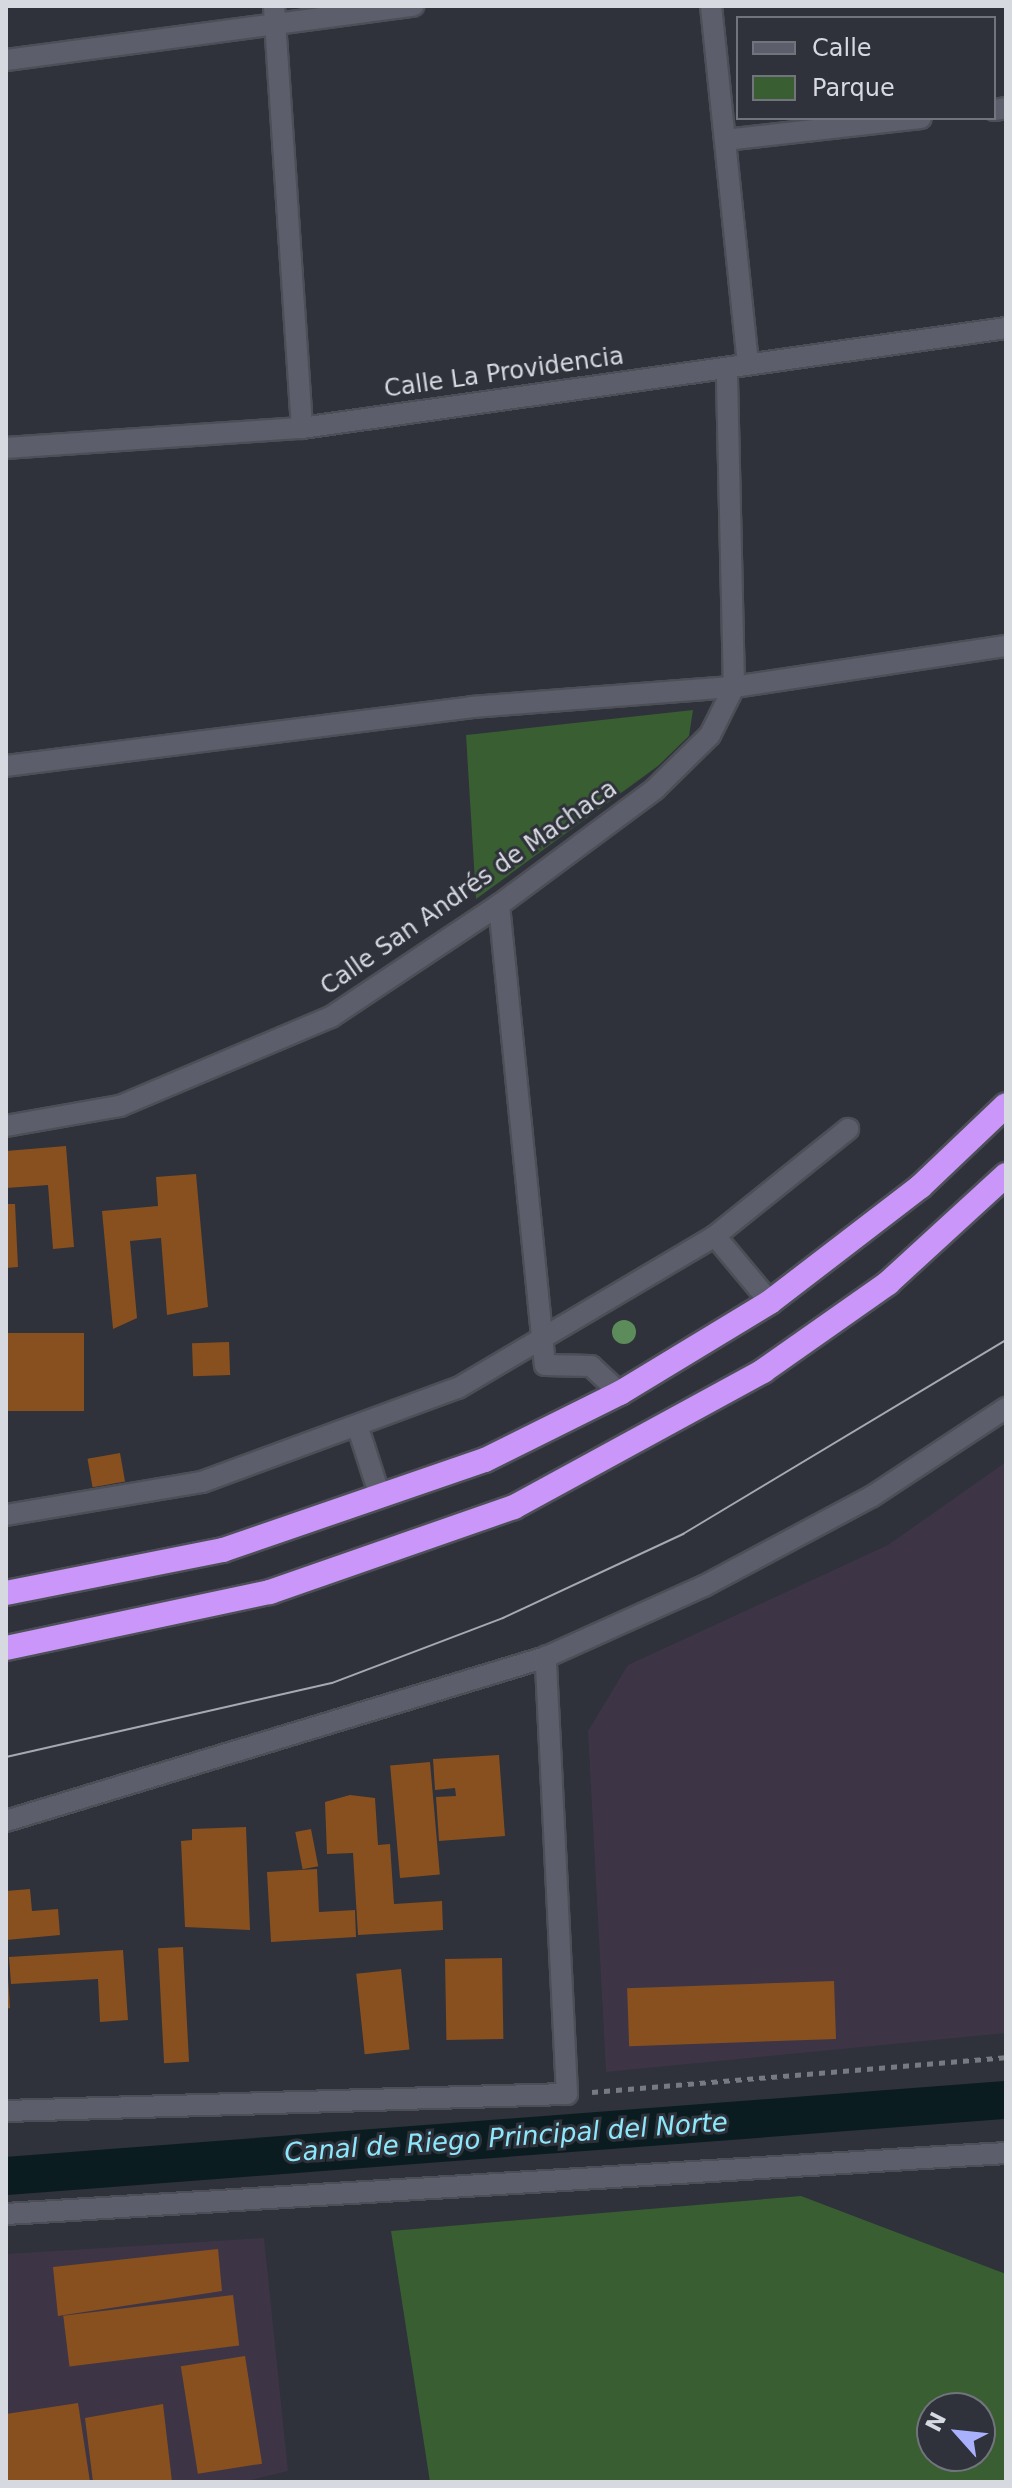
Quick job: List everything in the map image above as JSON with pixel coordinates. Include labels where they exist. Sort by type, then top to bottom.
[{"type":"highway","points":[[6,1593],[223,1550],[485,1460],[620,1393],[770,1302],[921,1186],[1006,1105]]},
{"type":"highway","points":[[6,1648],[270,1592],[514,1507],[763,1371],[888,1283],[1006,1175]]},
{"type":"street","points":[[6,60],[275,15],[413,6]]},
{"type":"street","points":[[711,6],[748,364]]},
{"type":"street","points":[[275,15],[302,428]]},
{"type":"street","points":[[725,140],[903,120]]},
{"type":"street","name":"Calle La Providencia","points":[[6,448],[302,428],[1006,328]]},
{"type":"street","points":[[727,369],[734,687]]},
{"type":"street","points":[[6,766],[472,707],[734,687],[1006,646]]},
{"type":"street","name":"Calle San Andrés de Machaca","points":[[6,1126],[120,1106],[255,1054],[331,1017],[499,905],[655,789],[710,735],[734,687]]},
{"type":"street","points":[[499,905],[526,1141],[539,1340],[545,1365],[591,1366],[620,1393]]},
{"type":"street","points":[[6,1515],[202,1482],[359,1431],[458,1388],[715,1236],[848,1129]]},
{"type":"street","points":[[715,1236],[770,1302]]},
{"type":"street","points":[[6,1821],[546,1657],[704,1586],[871,1497],[1006,1408]]},
{"type":"street","points":[[359,1431],[380,1496]]},
{"type":"street","points":[[6,2111],[567,2094],[546,1657]]},
{"type":"street","points":[[6,2214],[1006,2153]]},
{"type":"path","points":[[567,2094],[1006,2057]]},
{"type":"shaded area","points":[[1006,1462],[1006,2033],[606,2072],[588,1731],[628,1665],[888,1545]]},
{"type":"shaded area","points":[[264,2238],[288,2471],[243,2482],[6,2482],[6,2254]]},
{"type":"green space","points":[[693,710],[689,736],[658,766],[476,899],[466,735]]},
{"type":"green space","points":[[801,2196],[1006,2274],[1006,2482],[430,2482],[391,2231]]},
{"type":"building","points":[[66,1146],[74,1247],[53,1249],[48,1185],[6,1188],[6,1151]]},
{"type":"building","points":[[196,1174],[208,1307],[167,1315],[161,1238],[130,1241],[137,1318],[113,1329],[102,1211],[158,1206],[156,1177]]},
{"type":"building","points":[[6,1204],[15,1204],[18,1267],[6,1268]]},
{"type":"building","points":[[6,1333],[84,1333],[84,1411],[6,1411]]},
{"type":"building","points":[[229,1342],[230,1375],[193,1376],[192,1343]]},
{"type":"building","points":[[120,1453],[125,1482],[93,1487],[88,1459]]},
{"type":"building","points":[[499,1755],[505,1836],[439,1841],[436,1797],[456,1796],[455,1788],[435,1790],[433,1759]]},
{"type":"building","points":[[430,1762],[440,1875],[400,1878],[390,1765]]},
{"type":"building","points":[[350,1795],[375,1798],[378,1845],[390,1844],[394,1904],[442,1901],[443,1930],[358,1935],[353,1853],[327,1854],[325,1802]]},
{"type":"building","points":[[246,1827],[250,1930],[185,1927],[181,1841],[192,1840],[192,1829]]},
{"type":"building","points":[[311,1829],[318,1866],[303,1869],[295,1832]]},
{"type":"building","points":[[317,1869],[319,1912],[355,1910],[356,1937],[271,1942],[267,1872]]},
{"type":"building","points":[[30,1889],[32,1911],[58,1909],[60,1935],[6,1940],[6,1891]]},
{"type":"building","points":[[183,1947],[189,2062],[164,2063],[158,1948]]},
{"type":"building","points":[[123,1950],[128,2020],[100,2022],[98,1979],[11,1984],[9,1957]]},
{"type":"building","points":[[502,1958],[503,2039],[446,2040],[445,1959]]},
{"type":"building","points":[[401,1969],[409,2050],[365,2054],[356,1974]]},
{"type":"building","points":[[6,1977],[10,2008],[6,2009]]},
{"type":"building","points":[[834,1981],[836,2039],[629,2046],[627,1988]]},
{"type":"building","points":[[218,2249],[222,2291],[58,2316],[53,2267]]},
{"type":"building","points":[[233,2295],[239,2346],[69,2366],[63,2316]]},
{"type":"building","points":[[245,2356],[262,2464],[198,2474],[181,2366]]},
{"type":"building","points":[[78,2403],[90,2482],[6,2482],[6,2414]]},
{"type":"building","points":[[163,2404],[172,2482],[93,2482],[85,2418]]},
{"type":"waterway","name":"Canal de Riego Principal del Norte","points":[[6,2176],[1006,2100]]},
{"type":"tram line","points":[[6,1757],[332,1683],[503,1618],[683,1534],[1006,1340]]}]
